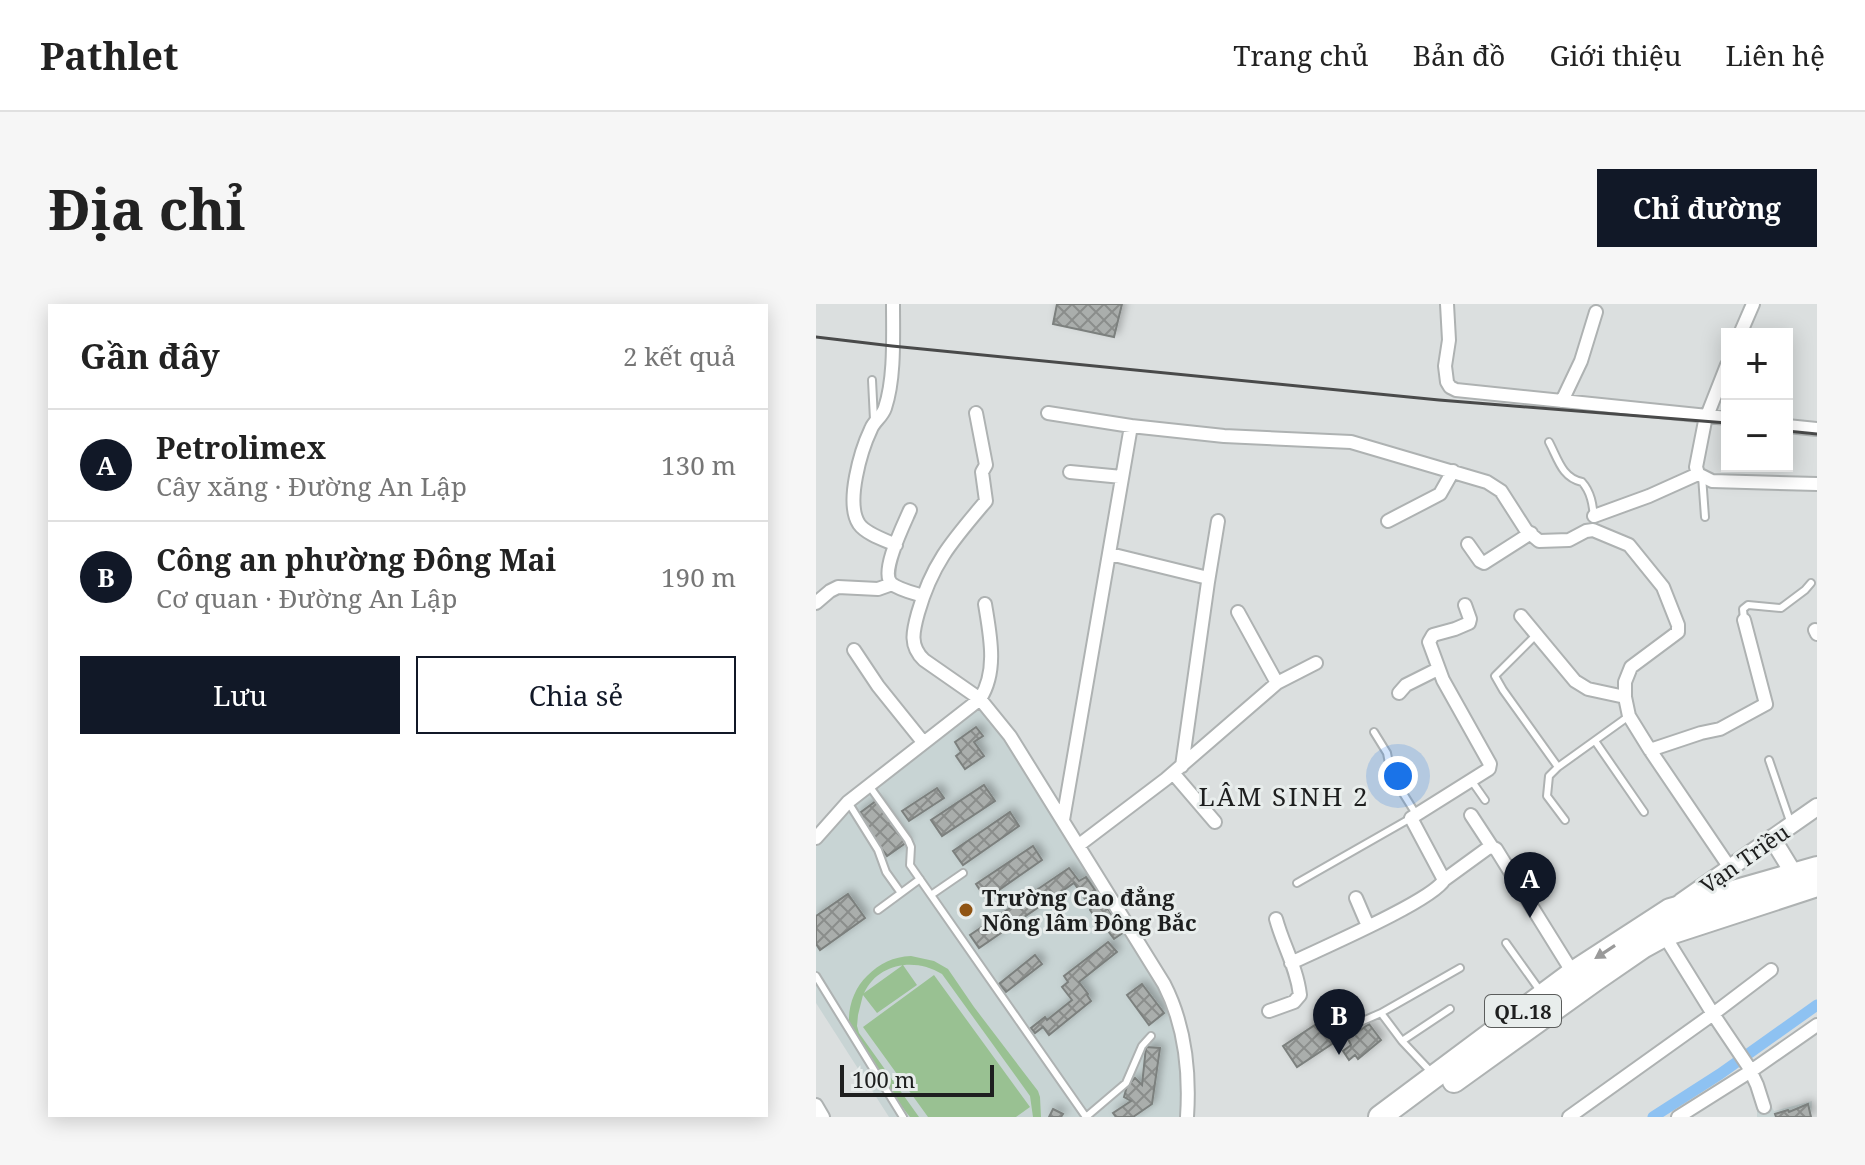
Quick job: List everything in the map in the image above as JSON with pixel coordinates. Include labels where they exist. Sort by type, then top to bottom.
[{"type":"highway","name":"QL.18","points":[[1380,1117],[1573,973],[1670,926],[1725,894],[1817,868]]},
{"type":"highway","name":"QL.18","points":[[1404,1117],[1670,926],[1706,921],[1817,885]]},
{"type":"street","points":[[893,304],[889,389],[882,415],[874,423],[860,458],[855,513],[857,522],[863,528],[896,545]]},
{"type":"street","points":[[1447,304],[1449,340],[1445,366],[1447,382],[1456,390],[1721,417]]},
{"type":"street","points":[[1743,328],[1753,304]]},
{"type":"street","points":[[1562,401],[1581,361],[1596,312]]},
{"type":"street","points":[[1721,380],[1707,416],[1698,454],[1696,467],[1700,475],[1712,481],[1817,484]]},
{"type":"street","points":[[976,413],[986,465],[982,472],[986,501],[938,562],[923,596],[913,636],[917,653],[980,699],[1010,736],[1171,999],[1184,1045],[1187,1117]]},
{"type":"street","points":[[1048,413],[1224,436],[1351,442],[1495,486],[1526,530],[1539,541],[1569,540],[1594,523],[1700,475]]},
{"type":"street","points":[[1063,820],[1131,426]]},
{"type":"street","points":[[1793,427],[1817,429]]},
{"type":"street","points":[[1388,521],[1440,494],[1453,471]]},
{"type":"street","points":[[1070,472],[1122,477]]},
{"type":"street","points":[[910,510],[887,572],[888,579],[892,584],[923,596]]},
{"type":"street","points":[[1215,822],[1178,769],[1218,521]]},
{"type":"street","points":[[1594,523],[1633,549],[1663,587],[1678,625],[1678,632],[1631,667],[1625,682],[1629,716],[1730,868]]},
{"type":"street","points":[[1468,544],[1484,563],[1531,533]]},
{"type":"street","points":[[1110,554],[1208,578]]},
{"type":"street","points":[[816,603],[838,587],[878,589],[892,584]]},
{"type":"street","points":[[816,838],[848,802],[980,699],[988,680],[991,653],[985,604]]},
{"type":"street","points":[[1444,880],[1414,816],[1489,769],[1490,764],[1459,710],[1430,648],[1433,635],[1469,623],[1465,605]]},
{"type":"street","points":[[1238,612],[1277,683]]},
{"type":"street","points":[[1521,616],[1575,681],[1588,689],[1625,697]]},
{"type":"street","points":[[1650,750],[1720,729],[1766,704],[1744,620]]},
{"type":"street","points":[[854,650],[878,686],[923,742]]},
{"type":"street","points":[[1079,845],[1178,769],[1277,683],[1316,663]]},
{"type":"street","points":[[1399,693],[1406,685],[1438,669]]},
{"type":"street","name":"Vạn Triều","points":[[1670,926],[1730,868],[1817,807]]},
{"type":"street","points":[[1471,815],[1496,849],[1573,973]]},
{"type":"street","points":[[1706,921],[1767,841],[1794,874]]},
{"type":"street","points":[[1291,963],[1400,910],[1440,886],[1444,880],[1492,847]]},
{"type":"street","points":[[1356,898],[1368,926]]},
{"type":"street","points":[[1269,1011],[1294,1002],[1300,995],[1298,976],[1281,939],[1276,919]]},
{"type":"street","points":[[1670,926],[1713,1014],[1750,1069],[1764,1107]]},
{"type":"street","points":[[1569,1117],[1771,970]]},
{"type":"street","points":[[1678,1117],[1817,1025]]},
{"type":"street","points":[[816,1105],[823,1117]]},
{"type":"lane","points":[[872,380],[874,423]]},
{"type":"lane","points":[[1549,442],[1568,476],[1582,482],[1589,491],[1594,523]]},
{"type":"lane","points":[[1700,475],[1705,517]]},
{"type":"lane","points":[[1744,620],[1743,609],[1748,605],[1781,608],[1811,583]]},
{"type":"lane","points":[[1536,635],[1495,676],[1558,767]]},
{"type":"lane","points":[[1565,820],[1547,796],[1549,776],[1629,716]]},
{"type":"lane","points":[[1297,883],[1414,816],[1391,774],[1387,753],[1374,732]]},
{"type":"lane","points":[[1595,741],[1644,812]]},
{"type":"lane","points":[[1769,760],[1791,825]]},
{"type":"lane","points":[[1471,780],[1485,800]]},
{"type":"lane","points":[[869,785],[908,840],[911,847],[910,865],[1086,1117],[1126,1083],[1142,1046],[1151,1036]]},
{"type":"lane","points":[[848,802],[878,850],[882,866],[901,893]]},
{"type":"lane","points":[[931,895],[963,873]]},
{"type":"lane","points":[[878,910],[920,879]]},
{"type":"lane","points":[[1506,943],[1543,995]]},
{"type":"lane","points":[[1328,1002],[1349,1027],[1381,1013],[1460,968]]},
{"type":"lane","points":[[816,976],[903,1117]]},
{"type":"lane","points":[[1402,1041],[1450,1009]]},
{"type":"lane","points":[[1381,1013],[1435,1077]]},
{"type":"shaded area","name":"Trường Cao đẳng Nông lâm Đông Bắc","points":[[983,703],[1154,972],[1173,1020],[1185,1103],[1181,1117],[889,1117],[816,1003],[816,847],[844,811]]},
{"type":"shaded area","points":[[1812,1101],[1811,1117],[1757,1117],[1757,1110],[1771,1105],[1774,1111]]},
{"type":"green space","points":[[911,956],[934,961],[948,969],[1038,1091],[1041,1117],[1033,1117],[1030,1096],[942,974],[920,966],[903,965],[917,985],[877,1013],[863,995],[857,1026],[919,1117],[910,1117],[859,1048],[850,1028],[849,1014],[858,987],[867,976],[887,962]],"holes":[[[902,965],[864,993],[878,975]]]},
{"type":"green space","points":[[934,975],[1030,1107],[1016,1117],[928,1117],[863,1027]]},
{"type":"building","points":[[1057,304],[1122,304],[1114,337],[1053,324]]},
{"type":"building","points":[[976,727],[983,736],[974,742],[984,756],[965,769],[956,756],[961,752],[955,742]]},
{"type":"building","points":[[984,785],[995,801],[942,836],[931,820]]},
{"type":"building","points":[[937,788],[944,798],[909,821],[902,811]]},
{"type":"building","points":[[876,801],[907,842],[887,856],[857,815]]},
{"type":"building","points":[[1010,812],[1019,826],[963,865],[953,851]]},
{"type":"building","points":[[1033,846],[1042,860],[986,899],[976,884]]},
{"type":"building","points":[[1069,868],[1079,881],[1086,877],[1124,932],[1114,939],[1090,910],[1074,883],[979,948],[970,935]]},
{"type":"building","points":[[848,894],[865,918],[820,950],[816,944],[816,916]]},
{"type":"building","points":[[1108,942],[1117,952],[1079,982],[1091,1001],[1049,1035],[1043,1027],[1035,1033],[1031,1028],[1045,1017],[1047,1020],[1072,1000],[1062,987],[1068,982],[1064,976]]},
{"type":"building","points":[[1035,955],[1042,964],[1006,992],[999,984]]},
{"type":"building","points":[[1142,984],[1164,1013],[1149,1025],[1127,995]]},
{"type":"building","points":[[1321,1021],[1335,1042],[1297,1067],[1283,1046]]},
{"type":"building","points":[[1369,1024],[1381,1040],[1358,1059],[1355,1055],[1349,1060],[1343,1051],[1351,1045],[1348,1039]]},
{"type":"building","points":[[1146,1047],[1160,1048],[1152,1104],[1133,1117],[1116,1117],[1113,1113],[1131,1101],[1124,1097],[1127,1086],[1135,1078],[1142,1085]]},
{"type":"building","points":[[1808,1104],[1811,1117],[1776,1117],[1775,1114]]},
{"type":"building","points":[[1053,1109],[1063,1114],[1061,1117],[1049,1117]]},
{"type":"waterway","points":[[1653,1117],[1817,1005]]},
{"type":"railway","points":[[816,337],[1439,400],[1721,423]]},
{"type":"railway","points":[[1793,432],[1817,434]]},
{"type":"place","name":"Trường Cao đẳng Nông lâm Đông Bắc","points":[[966,910]]},
{"type":"place","name":"Petrolimex","points":[[1530,918]]},
{"type":"place","name":"Công an phường Đông Mai","points":[[1339,1055]]},
{"type":"district","name":"LÂM SINH 2","points":[[1284,796]]}]
